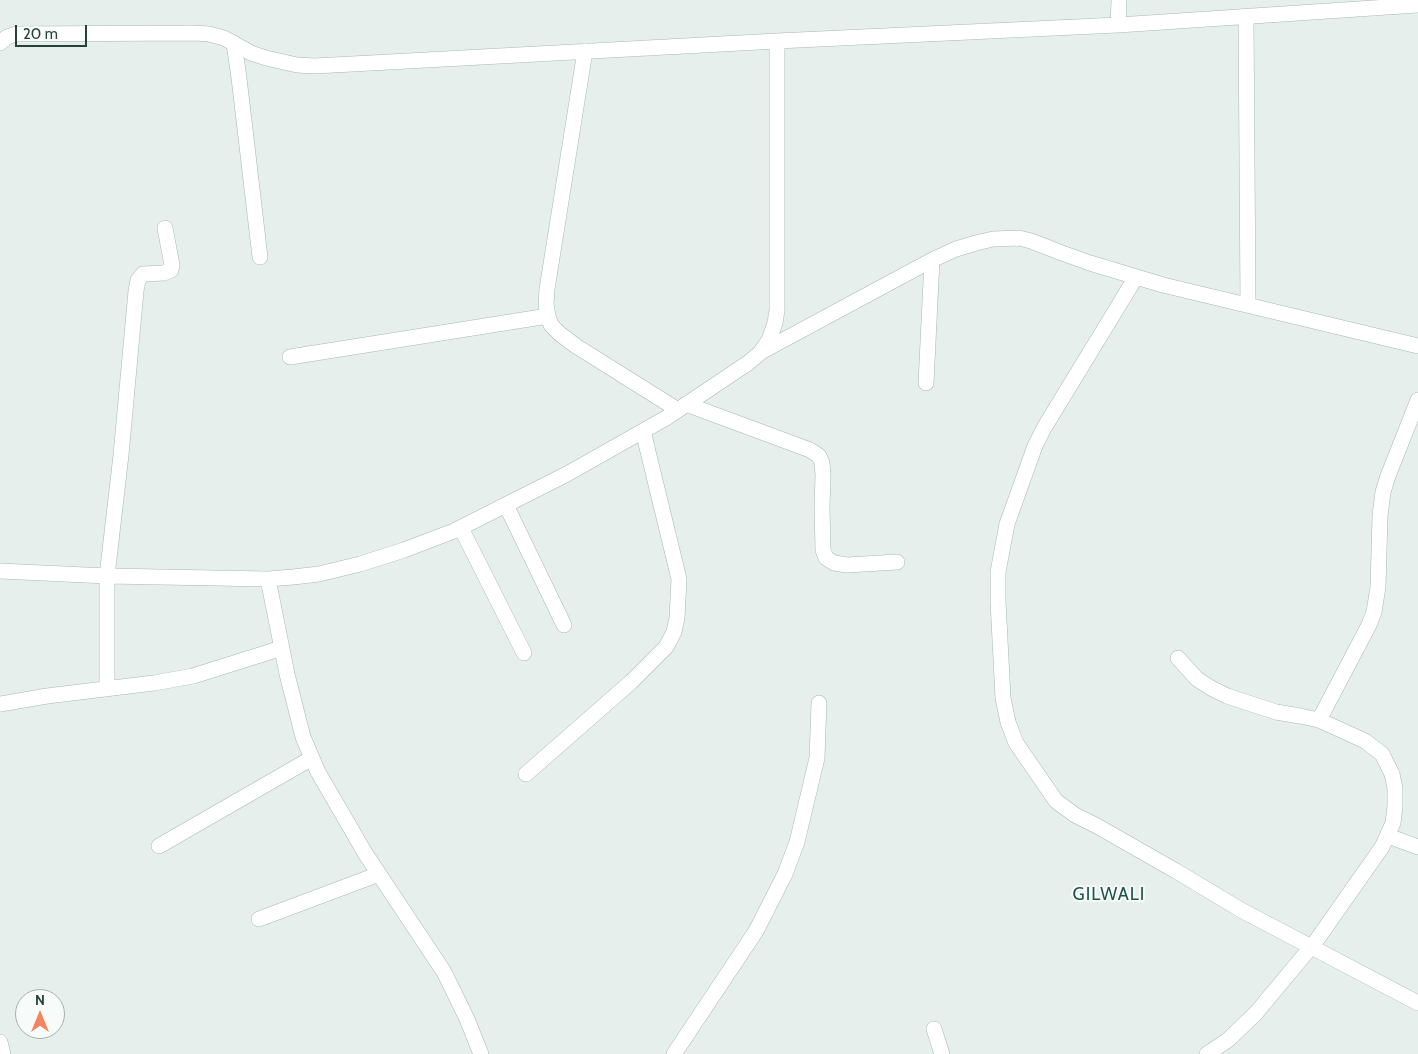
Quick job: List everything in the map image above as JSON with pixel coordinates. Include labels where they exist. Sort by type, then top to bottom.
[{"type":"street","points":[[1118,25],[1119,0]]},
{"type":"street","points":[[0,43],[7,37],[16,34],[209,34],[224,38],[252,54],[297,65],[315,66],[1118,25],[1418,5]]},
{"type":"street","points":[[1246,17],[1248,305]]},
{"type":"street","points":[[760,353],[769,340],[775,322],[776,310],[777,41]]},
{"type":"street","points":[[234,43],[260,257]]},
{"type":"street","points":[[585,51],[547,288],[546,304],[551,324],[560,334],[576,346],[682,407],[810,450],[819,456],[823,475],[823,550],[826,558],[834,563],[847,565],[897,562]]},
{"type":"street","points":[[107,689],[107,576],[121,455],[136,291],[138,280],[143,274],[167,272],[172,268],[165,228]]},
{"type":"street","points":[[0,571],[107,576],[268,579],[339,570],[404,550],[461,528],[567,474],[682,407],[760,353],[932,260],[956,249],[994,239],[1019,238],[1031,241],[1090,263],[1163,284],[1418,346]]},
{"type":"street","points":[[926,383],[932,260]]},
{"type":"street","points":[[1136,276],[1044,428],[1035,446],[1007,524],[998,572],[998,601],[1003,698],[1008,722],[1016,743],[1056,802],[1075,815],[1176,871],[1241,910],[1418,1004]]},
{"type":"street","points":[[290,357],[548,316]]},
{"type":"street","points":[[1319,720],[1374,612],[1378,587],[1380,516],[1383,492],[1418,400]]},
{"type":"street","points":[[526,774],[631,682],[666,647],[674,632],[677,618],[679,579],[643,431]]},
{"type":"street","points":[[506,505],[564,625]]},
{"type":"street","points":[[461,528],[524,653]]},
{"type":"street","points":[[268,579],[303,737],[318,772],[365,854],[444,972],[467,1019],[481,1054]]},
{"type":"street","points":[[0,704],[193,676],[282,648]]},
{"type":"street","points":[[1178,658],[1197,679],[1227,696],[1276,712],[1319,720],[1365,741],[1382,754],[1392,774],[1395,788],[1393,823],[1382,847],[1310,947],[1256,1013],[1228,1040],[1207,1054]]},
{"type":"street","points":[[674,1054],[756,931],[785,874],[797,842],[814,774],[817,758],[819,703]]},
{"type":"street","points":[[159,846],[312,758]]},
{"type":"street","points":[[1388,836],[1418,847]]},
{"type":"street","points":[[259,919],[380,874]]},
{"type":"street","points":[[934,1029],[942,1054]]},
{"type":"street","points":[[0,1042],[3,1054]]},
{"type":"district","name":"GILWALI","points":[[1109,895]]}]
